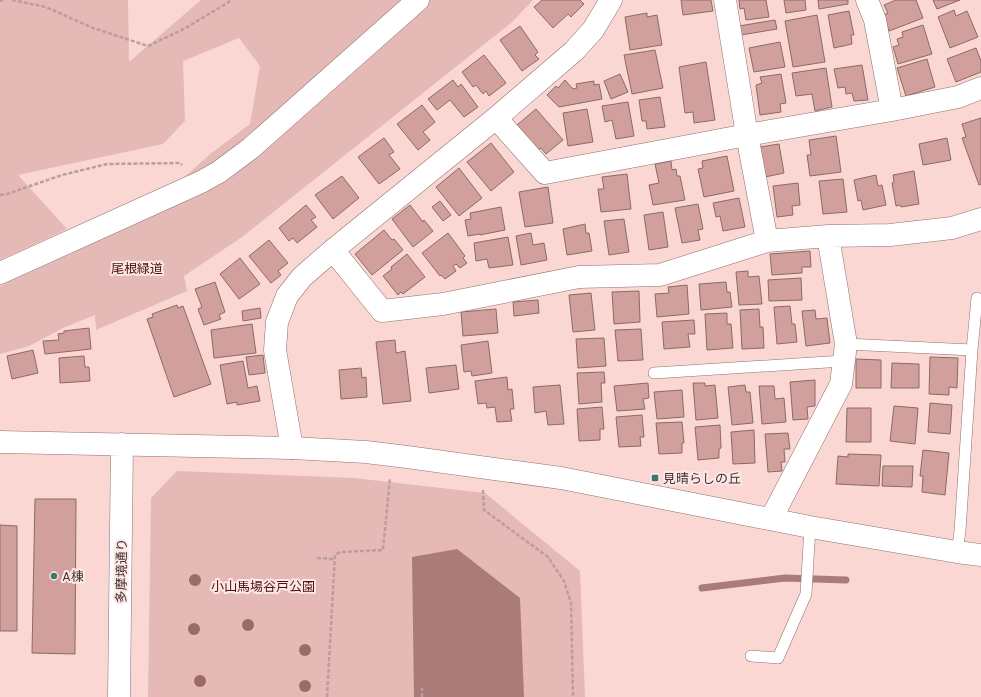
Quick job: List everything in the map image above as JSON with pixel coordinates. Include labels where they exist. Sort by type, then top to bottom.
[{"type":"street","points":[[0,273],[201,182],[237,160],[418,0]]},
{"type":"street","points":[[292,448],[275,350],[277,322],[287,296],[302,277],[333,250],[496,118],[574,51],[593,30],[611,0]]},
{"type":"street","points":[[725,0],[747,135],[767,241]]},
{"type":"street","points":[[867,0],[875,20],[892,110]]},
{"type":"street","points":[[496,118],[545,173],[747,135],[892,110],[958,97],[981,88]]},
{"type":"street","points":[[333,250],[382,311],[443,304],[579,277],[660,275],[767,241],[828,236],[898,234],[952,228],[981,219]]},
{"type":"street","points":[[771,519],[841,384],[845,352],[828,236]]},
{"type":"street","points":[[0,442],[292,448],[366,452],[561,478],[810,527],[981,555]]},
{"type":"street","name":"多摩境通り","points":[[119,697],[122,444]]},
{"type":"lane","points":[[957,552],[977,298]]},
{"type":"lane","points":[[654,373],[845,352],[972,350]]},
{"type":"lane","points":[[751,656],[778,658],[806,594],[810,527]]},
{"type":"path","points":[[12,0],[46,7],[93,28],[148,46],[184,29],[232,0]]},
{"type":"path","points":[[0,196],[62,175],[107,164],[180,164],[193,170],[201,182]]},
{"type":"path","points":[[327,697],[335,555],[340,552],[383,550],[390,476]]},
{"type":"path","points":[[483,486],[484,510],[548,557],[564,581],[571,603],[573,697]]},
{"type":"path","points":[[317,558],[335,559]]},
{"type":"path","points":[[422,688],[422,697]]},
{"type":"green space","name":"尾根緑道","points":[[0,0],[128,0],[129,62],[201,0],[533,0],[511,23],[242,237],[184,276],[187,291],[96,330],[95,315],[65,327],[29,346],[0,354],[0,286],[161,212],[178,183],[209,155],[250,124],[260,66],[239,38],[183,61],[185,121],[163,144],[18,175],[67,229],[0,260]]},
{"type":"green space","name":"小山馬場谷戸公園","points":[[177,471],[354,478],[485,493],[580,571],[585,697],[148,697],[151,498]]},
{"type":"shaded area","points":[[457,549],[520,598],[524,697],[414,697],[412,557]]},
{"type":"building","points":[[542,0],[580,0],[584,4],[571,17],[568,14],[553,28],[534,7]]},
{"type":"building","points":[[681,0],[711,0],[713,11],[683,15]]},
{"type":"building","points":[[739,0],[766,0],[769,17],[746,20],[744,8],[740,9]]},
{"type":"building","points":[[784,0],[805,0],[806,10],[786,13]]},
{"type":"building","points":[[818,0],[848,0],[848,4],[819,9]]},
{"type":"building","points":[[896,0],[916,0],[923,18],[889,31],[883,15],[888,13],[884,5]]},
{"type":"building","points":[[933,0],[960,0],[937,9]]},
{"type":"building","points":[[954,10],[956,16],[967,11],[978,37],[950,48],[938,17]]},
{"type":"building","points":[[849,11],[854,35],[851,35],[852,44],[834,48],[828,15]]},
{"type":"building","points":[[647,13],[647,17],[657,15],[662,45],[630,50],[625,17]]},
{"type":"building","points":[[817,15],[825,62],[793,67],[785,21]]},
{"type":"building","points":[[775,20],[777,29],[741,35],[739,26]]},
{"type":"building","points":[[923,25],[932,54],[898,64],[893,47],[899,45],[897,39],[903,37],[902,32]]},
{"type":"building","points":[[520,26],[538,52],[535,55],[539,59],[522,71],[500,40]]},
{"type":"building","points":[[780,42],[785,67],[754,72],[749,48]]},
{"type":"building","points":[[976,48],[981,61],[981,72],[956,82],[947,59]]},
{"type":"building","points":[[655,50],[663,88],[632,94],[624,55]]},
{"type":"building","points":[[484,55],[506,83],[489,96],[486,91],[483,94],[476,85],[473,87],[462,72]]},
{"type":"building","points":[[927,59],[935,87],[906,96],[897,68]]},
{"type":"building","points":[[706,62],[715,120],[694,123],[693,112],[685,113],[679,67]]},
{"type":"building","points":[[862,65],[868,100],[854,101],[852,93],[846,94],[845,87],[838,88],[834,69]]},
{"type":"building","points":[[826,68],[832,107],[815,111],[812,94],[796,96],[792,73]]},
{"type":"building","points":[[620,74],[628,92],[611,99],[604,81]]},
{"type":"building","points":[[781,74],[786,103],[780,104],[781,112],[760,115],[756,85],[762,83],[760,77]]},
{"type":"building","points":[[453,80],[458,87],[461,84],[478,107],[464,117],[450,100],[437,110],[428,99]]},
{"type":"building","points":[[565,80],[573,89],[577,88],[576,84],[594,81],[594,85],[599,84],[602,99],[559,107],[547,95],[556,86],[558,88]]},
{"type":"building","points":[[660,97],[665,127],[647,129],[646,121],[642,121],[639,100]]},
{"type":"building","points":[[628,102],[634,136],[616,139],[612,120],[605,122],[602,106]]},
{"type":"building","points":[[422,105],[435,122],[423,132],[430,140],[418,150],[397,124]]},
{"type":"building","points":[[536,109],[563,140],[546,154],[541,148],[538,150],[517,125]]},
{"type":"building","points":[[587,109],[593,142],[568,146],[563,113]]},
{"type":"building","points":[[981,118],[981,184],[979,185],[962,138],[966,137],[962,124]]},
{"type":"building","points":[[836,136],[841,172],[810,176],[807,155],[811,155],[809,140]]},
{"type":"building","points":[[384,138],[394,152],[389,155],[400,169],[379,184],[358,157]]},
{"type":"building","points":[[947,138],[951,160],[923,165],[919,144]]},
{"type":"building","points":[[491,143],[514,172],[491,191],[467,162]]},
{"type":"building","points":[[779,144],[784,173],[765,177],[760,147]]},
{"type":"building","points":[[727,156],[734,191],[704,197],[698,169],[703,168],[702,161]]},
{"type":"building","points":[[671,161],[672,170],[676,169],[677,176],[680,176],[685,200],[653,205],[649,185],[659,183],[655,164]]},
{"type":"building","points":[[459,168],[482,198],[459,216],[436,187]]},
{"type":"building","points":[[914,171],[919,204],[901,207],[900,205],[896,206],[892,183],[894,182],[893,175]]},
{"type":"building","points":[[627,174],[631,209],[601,212],[598,189],[604,189],[602,177]]},
{"type":"building","points":[[876,175],[878,186],[882,185],[886,205],[863,210],[861,200],[858,201],[854,180]]},
{"type":"building","points":[[342,176],[359,198],[333,219],[315,195]]},
{"type":"building","points":[[843,179],[847,212],[823,214],[819,181]]},
{"type":"building","points":[[798,183],[800,205],[792,206],[793,215],[777,217],[773,186]]},
{"type":"building","points":[[548,187],[553,223],[525,227],[519,192]]},
{"type":"building","points":[[739,198],[745,227],[723,231],[720,216],[716,217],[713,203]]},
{"type":"building","points":[[440,201],[451,215],[443,221],[432,207]]},
{"type":"building","points":[[698,204],[703,229],[698,230],[700,240],[682,243],[675,208]]},
{"type":"building","points":[[306,205],[316,217],[311,220],[317,227],[297,243],[293,238],[289,241],[279,228]]},
{"type":"building","points":[[410,205],[423,222],[424,220],[433,231],[413,247],[392,219]]},
{"type":"building","points":[[501,207],[505,230],[468,236],[465,220],[471,219],[470,213]]},
{"type":"building","points":[[663,212],[668,247],[649,250],[644,215]]},
{"type":"building","points":[[624,219],[629,252],[609,255],[604,221]]},
{"type":"building","points":[[585,224],[586,233],[589,233],[592,251],[567,255],[563,229]]},
{"type":"building","points":[[384,230],[403,250],[372,275],[355,254]]},
{"type":"building","points":[[448,233],[465,256],[463,258],[467,263],[460,268],[456,264],[453,266],[456,271],[445,279],[441,275],[440,276],[422,253]]},
{"type":"building","points":[[531,233],[533,245],[544,243],[547,260],[521,265],[516,236]]},
{"type":"building","points":[[508,237],[513,265],[489,268],[487,259],[476,261],[474,243]]},
{"type":"building","points":[[269,240],[288,263],[278,271],[281,275],[271,283],[249,256]]},
{"type":"building","points":[[810,251],[811,267],[802,267],[802,273],[772,275],[770,254]]},
{"type":"building","points":[[407,254],[425,277],[403,294],[401,292],[398,295],[383,276],[392,269],[391,267]]},
{"type":"building","points":[[240,258],[260,284],[239,299],[220,274]]},
{"type":"building","points":[[748,271],[748,277],[759,276],[762,304],[739,305],[736,272]]},
{"type":"building","points":[[801,278],[802,300],[769,301],[768,280]]},
{"type":"building","points":[[215,282],[225,312],[219,315],[221,319],[204,325],[198,309],[202,307],[195,289]]},
{"type":"building","points":[[726,282],[727,292],[730,292],[732,307],[701,310],[699,284]]},
{"type":"building","points":[[687,285],[689,314],[657,317],[655,294],[669,293],[668,287]]},
{"type":"building","points":[[639,291],[640,322],[614,324],[612,292]]},
{"type":"building","points":[[591,293],[595,330],[573,332],[569,295]]},
{"type":"building","points":[[538,300],[539,313],[514,316],[513,302]]},
{"type":"building","points":[[177,305],[178,308],[183,306],[211,384],[174,397],[147,319],[153,317],[152,314]]},
{"type":"building","points":[[790,306],[792,324],[795,324],[797,342],[777,344],[774,307]]},
{"type":"building","points":[[260,308],[261,318],[243,321],[242,311]]},
{"type":"building","points":[[496,309],[498,333],[463,336],[461,312]]},
{"type":"building","points":[[759,309],[760,327],[763,327],[764,348],[742,349],[740,310]]},
{"type":"building","points":[[815,310],[816,319],[827,318],[830,343],[806,346],[802,311]]},
{"type":"building","points":[[727,313],[727,324],[731,324],[733,348],[707,350],[705,314]]},
{"type":"building","points":[[694,320],[695,334],[688,334],[690,347],[664,349],[662,322]]},
{"type":"building","points":[[252,324],[256,353],[214,358],[211,330]]},
{"type":"building","points":[[89,328],[91,349],[45,354],[43,341],[59,340],[58,334],[64,333],[64,331]]},
{"type":"building","points":[[641,329],[643,360],[618,361],[615,330]]},
{"type":"building","points":[[604,338],[606,366],[578,368],[576,339]]},
{"type":"building","points":[[395,340],[396,353],[405,351],[411,401],[383,404],[376,342]]},
{"type":"building","points":[[488,341],[492,373],[472,376],[471,371],[464,372],[461,345]]},
{"type":"building","points":[[33,350],[38,373],[12,379],[7,356]]},
{"type":"building","points":[[263,355],[265,373],[249,375],[246,357]]},
{"type":"building","points":[[84,356],[85,367],[89,367],[90,381],[60,383],[59,358]]},
{"type":"building","points":[[930,357],[958,358],[957,388],[949,387],[949,395],[929,394]]},
{"type":"building","points":[[856,359],[881,360],[881,388],[856,388]]},
{"type":"building","points":[[243,361],[248,388],[257,386],[260,401],[237,405],[237,402],[227,404],[220,365]]},
{"type":"building","points":[[892,363],[919,364],[919,388],[891,388]]},
{"type":"building","points":[[456,365],[459,389],[429,393],[426,368]]},
{"type":"building","points":[[361,368],[362,378],[366,377],[367,397],[341,399],[339,370]]},
{"type":"building","points":[[604,372],[605,383],[601,383],[602,402],[579,404],[577,373]]},
{"type":"building","points":[[507,377],[508,390],[512,389],[514,409],[510,409],[512,421],[497,422],[495,407],[487,408],[486,403],[478,404],[475,381]]},
{"type":"building","points":[[815,380],[815,406],[807,407],[808,419],[793,420],[790,382]]},
{"type":"building","points":[[648,383],[649,398],[643,399],[645,409],[617,411],[614,386]]},
{"type":"building","points":[[693,383],[705,383],[705,386],[715,385],[718,418],[696,420]]},
{"type":"building","points":[[560,385],[564,424],[548,425],[546,411],[535,413],[533,387]]},
{"type":"building","points":[[745,385],[746,392],[750,392],[753,423],[732,425],[728,387]]},
{"type":"building","points":[[759,386],[774,386],[775,399],[784,398],[786,422],[762,424]]},
{"type":"building","points":[[682,390],[684,417],[657,419],[654,392]]},
{"type":"building","points":[[930,403],[952,405],[950,434],[928,432]]},
{"type":"building","points":[[894,406],[918,408],[915,444],[890,441]]},
{"type":"building","points":[[602,407],[604,429],[600,429],[600,440],[579,441],[577,409]]},
{"type":"building","points":[[847,408],[871,408],[871,442],[846,442]]},
{"type":"building","points":[[642,415],[644,437],[640,437],[641,446],[619,447],[616,417]]},
{"type":"building","points":[[682,422],[684,443],[682,443],[682,453],[659,454],[656,423]]},
{"type":"building","points":[[720,425],[721,448],[719,449],[719,458],[698,460],[695,427]]},
{"type":"building","points":[[754,430],[755,463],[733,464],[731,432]]},
{"type":"building","points":[[788,433],[790,449],[784,449],[785,462],[781,462],[782,471],[768,472],[765,434]]},
{"type":"building","points":[[923,450],[949,453],[945,495],[922,492],[923,476],[920,476]]},
{"type":"building","points":[[848,454],[881,455],[879,486],[836,484],[838,456],[848,457]]},
{"type":"building","points":[[883,466],[913,466],[912,487],[882,486]]},
{"type":"building","name":"A棟","points":[[35,499],[76,499],[75,654],[32,653]]},
{"type":"building","points":[[0,525],[17,526],[17,631],[0,631]]},
{"type":"waterway","points":[[702,588],[785,578],[846,580]]},
{"type":"place","name":"見晴らしの丘","points":[[655,478]]},
{"type":"place","name":"A棟","points":[[54,576]]}]
